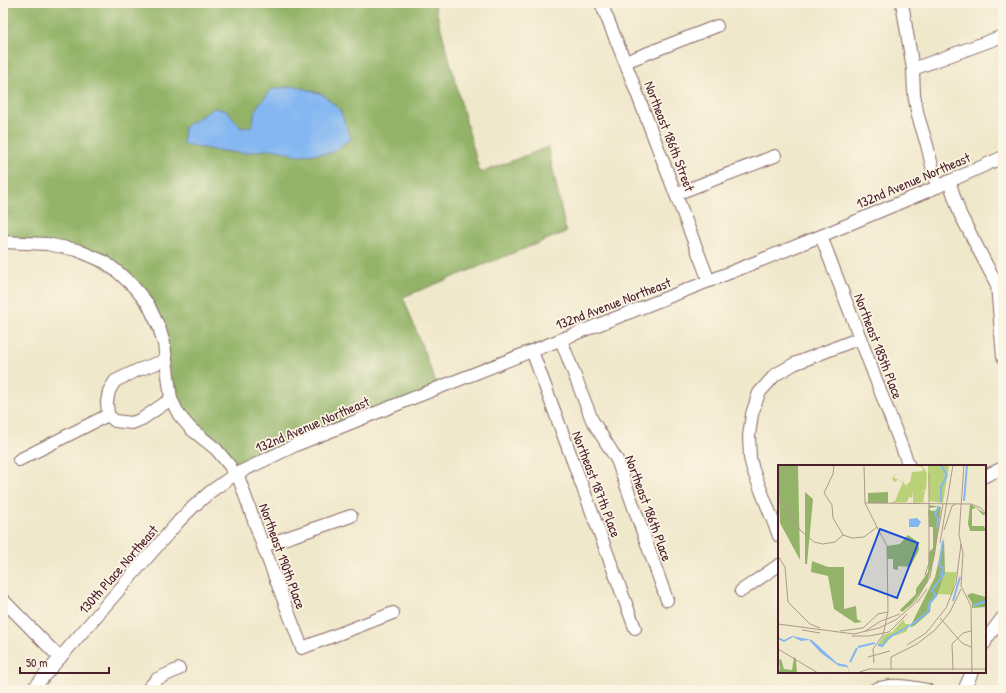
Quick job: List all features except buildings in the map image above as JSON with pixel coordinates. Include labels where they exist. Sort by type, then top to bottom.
[{"type":"street","name":"Northeast 186th Street","points":[[601,3],[709,281]]},
{"type":"street","points":[[902,3],[913,69],[914,94],[918,116],[928,145],[937,187]]},
{"type":"street","points":[[625,62],[717,26]]},
{"type":"street","points":[[913,69],[1003,36]]},
{"type":"street","points":[[676,194],[775,156]]},
{"type":"street","name":"132nd Avenue Northeast","points":[[236,474],[296,445],[821,236],[937,187],[1003,157]]},
{"type":"street","points":[[949,181],[960,214],[997,284],[1003,357]]},
{"type":"street","name":"Northeast 185th Place","points":[[821,236],[909,465]]},
{"type":"street","name":"Northeast 190th Place","points":[[3,242],[47,244],[77,250],[104,262],[119,273],[133,286],[148,304],[159,327],[164,344],[171,400],[179,415],[191,429],[216,450],[236,474],[302,648],[394,613]]},
{"type":"street","points":[[778,533],[753,470],[750,458],[748,436],[752,414],[759,394],[775,375],[794,364],[860,338]]},
{"type":"street","name":"Northeast 186th Place","points":[[561,340],[592,420],[617,460],[667,600]]},
{"type":"street","name":"Northeast 187th Place","points":[[532,351],[635,628]]},
{"type":"street","points":[[166,360],[138,370],[116,381],[109,391],[107,402],[108,415],[115,421],[132,423],[142,419],[171,400]]},
{"type":"street","points":[[19,460],[108,415]]},
{"type":"street","points":[[986,476],[1003,468]]},
{"type":"street","name":"130th Place Northeast","points":[[32,690],[179,521],[210,492],[236,474]]},
{"type":"street","points":[[263,546],[351,516]]},
{"type":"street","points":[[741,591],[778,566]]},
{"type":"street","points":[[3,600],[60,658]]},
{"type":"street","points":[[986,640],[1003,617]]},
{"type":"street","points":[[147,690],[157,679],[180,669]]},
{"type":"street","points":[[964,690],[972,673]]},
{"type":"street","points":[[873,690],[884,686],[906,686],[927,690]]},
{"type":"green space","points":[[3,3],[434,3],[480,173],[548,147],[566,232],[403,297],[438,388],[237,473],[179,415],[164,344],[133,286],[77,250],[3,242]]},
{"type":"water","points":[[295,86],[322,94],[340,110],[351,139],[331,153],[297,155],[273,149],[242,153],[213,150],[183,144],[184,127],[214,108],[227,110],[241,128],[252,126],[256,108],[272,89]]}]
